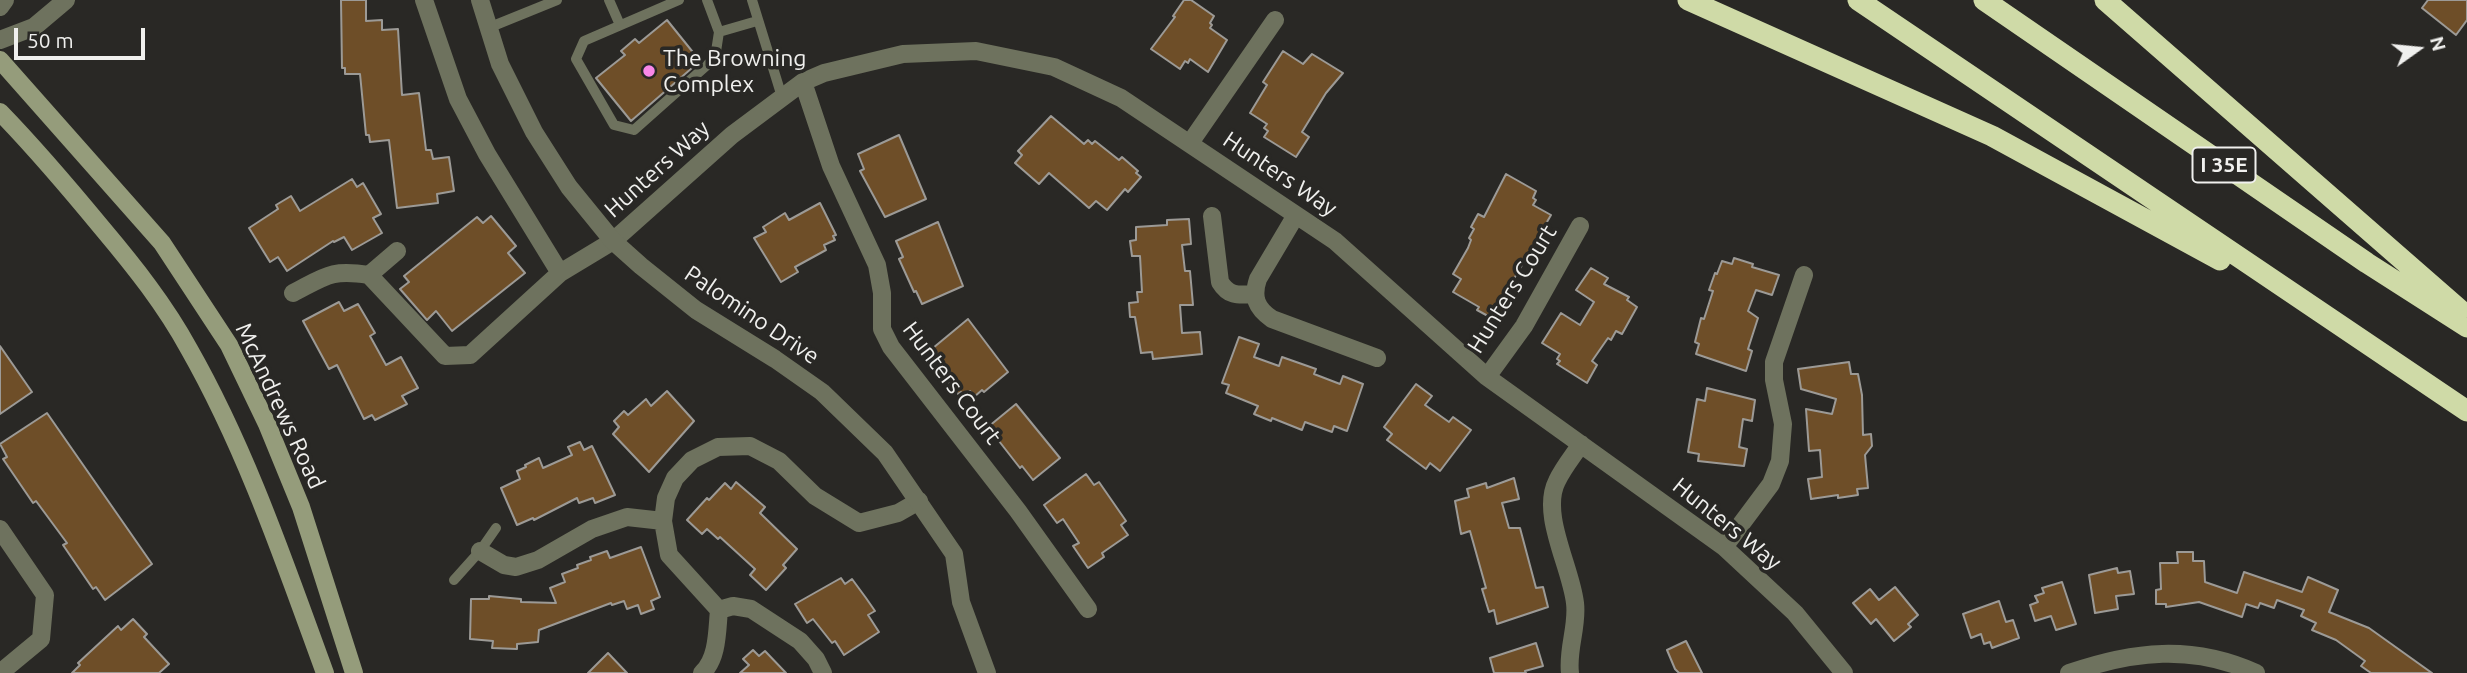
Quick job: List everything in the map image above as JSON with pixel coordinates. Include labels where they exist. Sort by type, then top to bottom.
[{"type":"highway","points":[[1688,0],[1992,136],[2328,318]]},
{"type":"highway","points":[[1858,0],[2467,411]]},
{"type":"highway","name":"I 35E","points":[[1984,0],[2356,255],[2467,327]]},
{"type":"highway","points":[[2105,0],[2467,316]]},
{"type":"main road","name":"McAndrews Road","points":[[0,60],[162,243],[229,345],[267,424],[301,508],[354,673]]},
{"type":"main road","points":[[0,112],[43,156],[148,284],[189,348],[219,406],[252,481],[325,673]]},
{"type":"street","points":[[0,7],[5,0]]},
{"type":"street","points":[[0,40],[34,27],[66,0]]},
{"type":"street","points":[[424,0],[458,99],[487,154],[560,273]]},
{"type":"street","name":"Palomino Drive","points":[[481,0],[505,74],[539,140],[569,187],[613,241],[696,310],[822,392],[886,453],[954,554],[961,602],[987,673]]},
{"type":"street","points":[[1190,143],[1275,20]]},
{"type":"street","name":"Hunters Way","points":[[369,275],[445,356],[470,355],[560,273],[613,241],[732,135],[803,82],[824,73],[903,54],[976,51],[1054,67],[1121,98],[1335,241],[1486,377],[1724,547],[1795,613],[1844,673]]},
{"type":"street","name":"Hunters Court","points":[[803,82],[831,166],[877,265],[882,293],[882,329],[891,347],[1018,512],[1088,609]]},
{"type":"street","points":[[1296,215],[1258,279],[1255,294],[1261,312],[1377,359]]},
{"type":"street","points":[[1212,216],[1220,282],[1225,291],[1235,296],[1255,294]]},
{"type":"street","name":"Hunters Court","points":[[1486,377],[1524,326],[1580,226]]},
{"type":"street","points":[[293,293],[330,274],[344,271],[369,275],[397,251]]},
{"type":"street","points":[[1724,547],[1771,484],[1780,461],[1783,424],[1774,380],[1774,362],[1804,275]]},
{"type":"street","points":[[1570,673],[1575,602],[1550,505],[1556,482],[1580,444]]},
{"type":"street","points":[[702,673],[707,668],[716,642],[719,610],[669,555],[663,521],[666,498],[674,478],[692,460],[718,447],[750,446],[779,461],[815,496],[859,523],[898,513],[919,501]]},
{"type":"street","points":[[480,551],[504,565],[516,567],[538,560],[592,529],[626,517],[663,521]]},
{"type":"street","points":[[0,529],[45,595],[41,639],[0,673]]},
{"type":"street","points":[[719,610],[733,606],[751,609],[800,641],[816,659],[823,673]]},
{"type":"street","points":[[2069,673],[2104,661],[2169,652],[2231,662],[2256,673]]},
{"type":"lane","points":[[488,28],[542,3],[557,0]]},
{"type":"lane","points":[[609,0],[620,25]]},
{"type":"lane","points":[[679,0],[584,41],[576,58],[614,125],[634,130],[715,58],[719,32],[707,0]]},
{"type":"lane","points":[[752,0],[782,97]]},
{"type":"lane","points":[[719,32],[757,21]]},
{"type":"lane","points":[[454,580],[496,528]]},
{"type":"building","points":[[341,0],[366,0],[366,21],[382,20],[382,30],[398,29],[402,95],[419,93],[426,150],[431,150],[433,159],[449,157],[454,191],[437,194],[438,203],[397,208],[389,140],[370,142],[369,135],[366,135],[360,74],[345,74],[345,68],[342,68]]},
{"type":"building","points":[[1184,0],[1191,0],[1214,16],[1210,28],[1227,40],[1208,72],[1190,59],[1188,63],[1185,61],[1180,69],[1151,49]]},
{"type":"building","points":[[2428,0],[2467,0],[2467,20],[2456,35],[2422,8]]},
{"type":"building","name":"The Browning Complex","points":[[667,20],[700,61],[631,121],[596,78],[625,55],[621,51],[635,39],[639,43]]},
{"type":"building","points":[[1283,51],[1303,64],[1312,54],[1343,73],[1326,93],[1302,132],[1309,137],[1296,157],[1264,137],[1268,131],[1264,128],[1267,124],[1250,113],[1267,85],[1263,82]]},
{"type":"building","points":[[1051,116],[1084,144],[1088,140],[1092,144],[1095,141],[1119,160],[1122,157],[1138,171],[1136,173],[1141,177],[1128,192],[1125,189],[1107,210],[1096,201],[1089,208],[1049,173],[1039,184],[1015,163],[1022,155],[1018,151]]},
{"type":"building","points":[[899,135],[926,199],[885,217],[860,171],[864,169],[858,154]]},
{"type":"building","points":[[1506,174],[1536,191],[1533,205],[1551,215],[1504,296],[1509,299],[1497,321],[1453,292],[1461,279],[1453,274],[1468,248],[1474,229],[1471,227],[1478,214],[1484,217]]},
{"type":"building","points":[[352,179],[357,187],[363,183],[381,214],[373,218],[382,233],[352,250],[344,237],[333,241],[287,271],[278,257],[270,262],[249,228],[278,209],[276,205],[291,196],[300,211]]},
{"type":"building","points":[[820,203],[836,235],[833,236],[835,240],[824,245],[826,250],[795,267],[798,272],[781,282],[754,238],[766,232],[763,227],[785,213],[789,220]]},
{"type":"building","points":[[491,216],[516,246],[508,253],[525,273],[452,331],[436,311],[427,320],[400,289],[409,282],[404,276],[477,217],[483,223]]},
{"type":"building","points":[[1189,219],[1191,244],[1182,245],[1185,271],[1190,271],[1193,305],[1180,305],[1182,333],[1200,332],[1202,354],[1153,359],[1152,352],[1141,353],[1135,317],[1130,317],[1129,303],[1138,302],[1137,292],[1142,292],[1140,256],[1132,256],[1130,241],[1136,240],[1136,227],[1167,225],[1167,220]]},
{"type":"building","points":[[938,222],[963,286],[922,304],[899,259],[903,257],[896,241]]},
{"type":"building","points":[[1734,258],[1779,275],[1772,295],[1756,290],[1748,311],[1758,318],[1748,349],[1752,351],[1746,371],[1696,354],[1699,344],[1695,342],[1701,318],[1704,319],[1713,291],[1709,290],[1715,273],[1717,274],[1722,261],[1732,264]]},
{"type":"building","points":[[1591,268],[1608,278],[1604,284],[1629,297],[1627,300],[1637,307],[1622,334],[1616,331],[1611,340],[1608,338],[1592,361],[1597,365],[1587,383],[1557,364],[1560,354],[1542,343],[1561,313],[1580,325],[1594,302],[1576,290]]},
{"type":"building","points":[[339,302],[344,311],[358,304],[375,333],[370,336],[386,365],[401,357],[418,388],[402,396],[407,404],[375,420],[372,415],[364,419],[337,365],[329,369],[303,321]]},
{"type":"building","points":[[968,319],[1008,372],[974,397],[970,391],[964,396],[961,392],[958,394],[947,380],[952,375],[933,348]]},
{"type":"building","points":[[1239,337],[1259,344],[1254,357],[1279,366],[1282,357],[1316,369],[1314,374],[1340,384],[1343,376],[1363,384],[1347,431],[1334,426],[1332,432],[1305,422],[1302,430],[1272,418],[1271,421],[1254,414],[1258,406],[1226,393],[1229,385],[1222,383]]},
{"type":"building","points":[[0,346],[32,392],[0,414]]},
{"type":"building","points":[[1849,362],[1851,374],[1858,374],[1862,395],[1863,435],[1871,434],[1872,446],[1865,455],[1868,488],[1857,489],[1858,495],[1811,499],[1808,479],[1822,477],[1820,450],[1809,451],[1806,409],[1832,414],[1836,399],[1801,389],[1798,369]]},
{"type":"building","points":[[1416,384],[1432,396],[1425,405],[1449,422],[1453,417],[1471,430],[1440,471],[1430,463],[1426,469],[1387,440],[1392,434],[1384,427]]},
{"type":"building","points":[[1707,388],[1755,400],[1752,421],[1743,419],[1739,447],[1747,449],[1744,466],[1698,461],[1699,454],[1688,452],[1697,399],[1705,401]]},
{"type":"building","points":[[667,391],[694,421],[649,472],[613,434],[619,427],[614,421],[624,411],[628,415],[646,399],[651,406]]},
{"type":"building","points":[[1016,404],[1060,458],[1033,480],[1022,466],[1020,468],[988,427]]},
{"type":"building","points":[[47,413],[152,564],[105,600],[96,587],[93,589],[63,545],[67,543],[36,501],[33,503],[3,459],[7,457],[0,444]]},
{"type":"building","points":[[580,442],[584,450],[592,446],[615,495],[595,503],[593,498],[579,503],[577,498],[534,520],[533,518],[517,525],[501,488],[520,479],[517,471],[526,467],[525,465],[539,458],[543,468],[572,455],[568,447]]},
{"type":"building","points":[[1086,474],[1094,485],[1099,482],[1126,521],[1121,525],[1128,535],[1102,553],[1104,557],[1088,568],[1073,546],[1079,543],[1063,519],[1057,523],[1044,505]]},
{"type":"building","points":[[1514,478],[1519,499],[1502,503],[1509,528],[1520,528],[1536,588],[1543,587],[1548,607],[1497,624],[1494,610],[1489,612],[1482,589],[1486,588],[1470,531],[1461,534],[1455,501],[1469,497],[1467,489],[1486,483],[1487,488]]},
{"type":"building","points":[[736,482],[765,507],[760,513],[797,549],[783,565],[786,568],[766,590],[750,575],[755,569],[720,537],[718,539],[707,529],[702,534],[687,520],[725,483],[731,489]]},
{"type":"building","points":[[641,547],[660,597],[651,601],[654,609],[641,614],[638,605],[627,609],[624,601],[612,605],[611,603],[539,630],[538,642],[517,644],[517,649],[492,648],[493,641],[470,639],[471,599],[489,599],[489,596],[521,599],[521,602],[556,603],[550,588],[565,582],[562,574],[578,568],[577,565],[591,560],[590,557],[607,551],[610,558]]},
{"type":"building","points":[[2177,552],[2193,552],[2193,561],[2204,561],[2205,582],[2237,593],[2244,572],[2302,592],[2308,577],[2338,590],[2329,612],[2369,628],[2432,673],[2371,673],[2361,666],[2365,661],[2336,640],[2312,630],[2316,623],[2301,616],[2304,610],[2277,600],[2274,608],[2260,603],[2258,608],[2246,604],[2242,617],[2199,602],[2166,607],[2166,604],[2156,604],[2156,590],[2161,589],[2160,563],[2178,563]]},
{"type":"building","points":[[2117,568],[2118,573],[2130,571],[2134,594],[2116,596],[2118,609],[2095,613],[2089,575]]},
{"type":"building","points":[[841,578],[845,584],[852,579],[866,598],[875,611],[868,615],[879,632],[844,655],[835,641],[832,643],[813,619],[807,623],[795,604]]},
{"type":"building","points":[[2062,582],[2076,624],[2056,630],[2051,616],[2035,621],[2030,605],[2038,602],[2035,596],[2044,593],[2042,588]]},
{"type":"building","points":[[1895,587],[1918,615],[1908,624],[1911,627],[1894,641],[1876,619],[1871,624],[1853,603],[1870,589],[1879,600]]},
{"type":"building","points":[[1999,601],[2006,622],[2013,620],[2019,638],[1992,648],[1990,642],[1984,644],[1981,634],[1971,638],[1963,614]]},
{"type":"building","points":[[133,619],[147,634],[144,637],[169,664],[159,673],[72,673],[80,665],[78,663],[118,626],[121,630]]},
{"type":"building","points":[[1686,641],[1702,673],[1679,673],[1675,669],[1667,650]]},
{"type":"building","points":[[1536,643],[1543,666],[1525,671],[1526,673],[1494,673],[1490,658]]},
{"type":"building","points":[[753,650],[759,656],[765,651],[786,673],[740,673],[749,665],[743,659]]},
{"type":"building","points":[[608,653],[627,673],[588,673]]},
{"type":"place","name":"The Browning Complex","points":[[649,71]]}]
